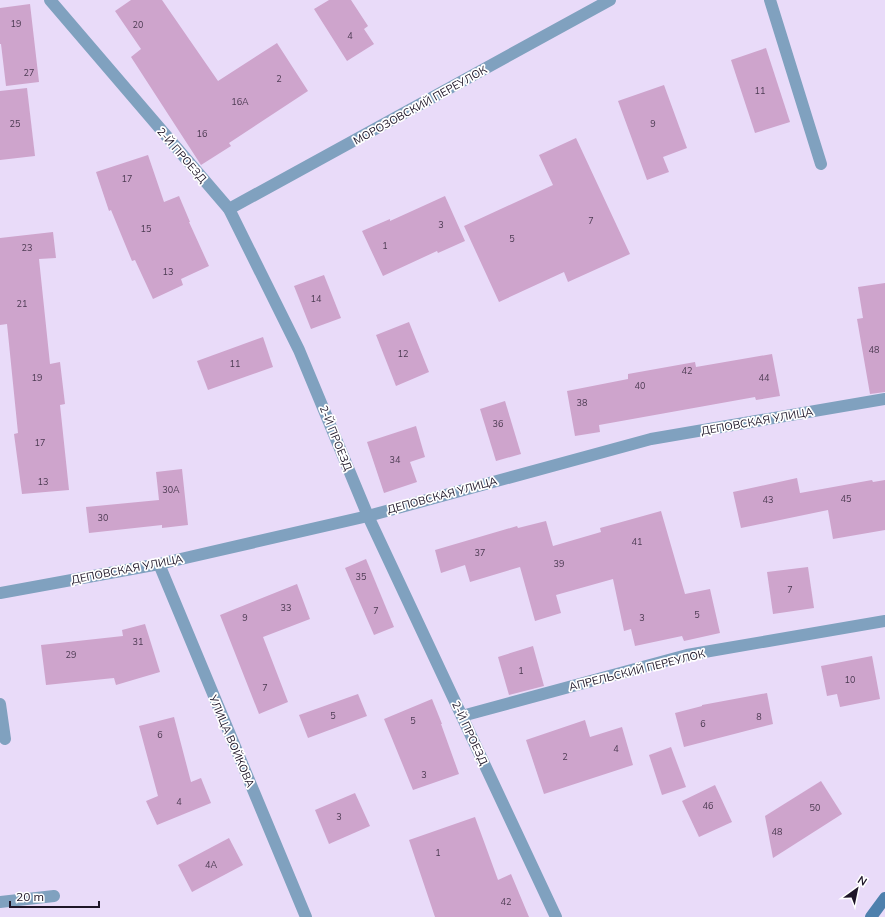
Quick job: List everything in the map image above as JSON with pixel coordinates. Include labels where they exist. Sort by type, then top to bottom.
[{"type":"street","name":"2-Й ПРОЕЗД","points":[[50,0],[229,209],[299,350],[368,516],[556,917]]},
{"type":"street","name":"МОРОЗОВСКИЙ ПЕРЕУЛОК","points":[[229,209],[610,0]]},
{"type":"street","points":[[770,0],[821,164]]},
{"type":"street","name":"ДЕПОВСКАЯ УЛИЦА","points":[[0,593],[159,564],[368,516],[651,439],[885,399]]},
{"type":"street","name":"УЛИЦА ВОЙКОВА","points":[[159,564],[306,917]]},
{"type":"street","name":"АПРЕЛЬСКИЙ ПЕРЕУЛОК","points":[[462,716],[687,655],[885,621]]},
{"type":"street","points":[[0,704],[5,739]]},
{"type":"street","points":[[0,902],[54,896]]},
{"type":"street","points":[[871,917],[885,898]]},
{"type":"building","points":[[131,0],[162,0],[218,81],[277,43],[308,91],[229,143],[231,146],[201,165],[131,57],[141,49],[115,11]]},
{"type":"building","points":[[329,0],[351,0],[368,26],[364,29],[374,44],[347,61],[314,9]]},
{"type":"building","points":[[30,4],[39,82],[6,86],[0,44],[0,8]]},
{"type":"building","points":[[766,48],[790,122],[755,133],[731,60]]},
{"type":"building","points":[[664,85],[687,148],[663,157],[669,172],[647,180],[618,101]]},
{"type":"building","points":[[27,88],[35,156],[0,160],[0,91]]},
{"type":"building","points":[[576,138],[630,254],[568,282],[564,272],[499,302],[464,226],[553,185],[539,155]]},
{"type":"building","points":[[148,155],[164,202],[179,196],[209,266],[181,279],[183,285],[153,299],[135,260],[132,261],[111,210],[109,211],[96,172]]},
{"type":"building","points":[[445,196],[465,241],[438,253],[437,251],[383,276],[362,231],[390,219],[390,221]]},
{"type":"building","points":[[53,232],[56,258],[39,259],[50,364],[60,362],[65,404],[60,405],[69,490],[22,494],[14,434],[18,433],[7,324],[0,325],[0,238]]},
{"type":"building","points":[[324,275],[341,318],[311,329],[294,286]]},
{"type":"building","points":[[885,283],[885,392],[870,394],[857,319],[863,318],[858,287]]},
{"type":"building","points":[[409,322],[429,372],[396,386],[376,335]]},
{"type":"building","points":[[263,337],[273,367],[208,390],[197,361]]},
{"type":"building","points":[[772,354],[780,396],[756,400],[755,397],[599,425],[600,432],[575,436],[567,391],[628,379],[628,374],[695,362],[696,367]]},
{"type":"building","points":[[505,401],[521,454],[496,461],[480,409]]},
{"type":"building","points":[[416,426],[425,457],[410,462],[417,482],[384,493],[367,442]]},
{"type":"building","points":[[182,469],[188,525],[162,528],[162,525],[89,533],[86,507],[159,500],[156,472]]},
{"type":"building","points":[[797,478],[800,493],[872,480],[873,482],[885,480],[885,530],[833,539],[828,510],[741,528],[733,492]]},
{"type":"building","points":[[661,511],[685,594],[710,589],[720,633],[684,641],[682,636],[635,646],[631,629],[624,631],[613,579],[556,595],[561,613],[535,621],[520,567],[470,582],[465,565],[441,573],[435,550],[517,526],[518,528],[546,521],[553,546],[601,532],[600,528]]},
{"type":"building","points":[[366,559],[394,627],[374,635],[345,568]]},
{"type":"building","points":[[808,567],[814,608],[773,614],[767,572]]},
{"type":"building","points":[[297,584],[310,619],[263,637],[288,702],[259,714],[220,615]]},
{"type":"building","points":[[145,624],[160,672],[116,685],[114,678],[46,685],[41,645],[123,636],[122,630]]},
{"type":"building","points":[[533,646],[544,686],[509,695],[498,657]]},
{"type":"building","points":[[872,656],[880,699],[840,707],[837,694],[827,696],[821,666]]},
{"type":"building","points":[[767,693],[773,724],[684,747],[675,713],[702,705]]},
{"type":"building","points":[[358,694],[367,716],[308,738],[299,715]]},
{"type":"building","points":[[432,699],[459,774],[413,790],[384,719]]},
{"type":"building","points":[[174,717],[191,782],[201,778],[211,803],[157,825],[146,801],[158,796],[139,726]]},
{"type":"building","points":[[585,720],[590,737],[622,727],[633,765],[544,794],[526,740]]},
{"type":"building","points":[[671,747],[686,787],[662,795],[649,755]]},
{"type":"building","points":[[821,781],[842,814],[773,858],[765,816]]},
{"type":"building","points":[[715,785],[732,822],[699,837],[682,801]]},
{"type":"building","points":[[355,793],[370,826],[329,844],[315,810]]},
{"type":"building","points":[[475,817],[498,880],[511,874],[529,917],[435,917],[409,840]]},
{"type":"building","points":[[229,838],[243,865],[192,892],[178,865]]}]
